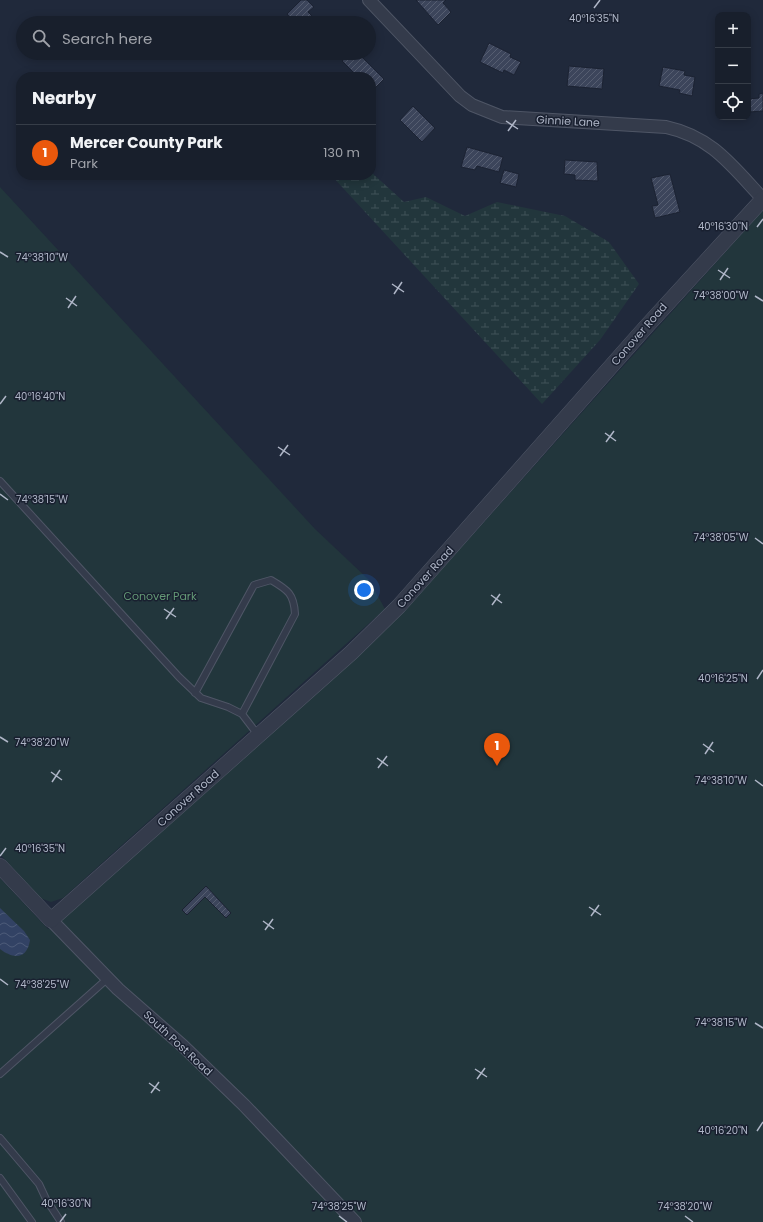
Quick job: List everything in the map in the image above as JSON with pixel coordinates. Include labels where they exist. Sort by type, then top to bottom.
[{"type":"street","name":"Ginnie Lane","points":[[369,0],[460,96],[472,105],[487,112],[512,118],[666,127],[681,131],[697,137],[712,146],[763,199]]},
{"type":"street","name":"Conover Road","points":[[51,920],[351,653],[400,606],[645,328],[763,199]]},
{"type":"street","name":"South Post Road","points":[[0,866],[107,979],[183,1046],[244,1106],[355,1222]]},
{"type":"lane","points":[[0,481],[201,698],[228,707],[242,714],[258,736]]},
{"type":"lane","points":[[196,693],[254,585],[271,580],[286,588],[294,600],[295,614],[242,714]]},
{"type":"lane","points":[[0,1074],[107,979]]},
{"type":"lane","points":[[0,1138],[39,1184],[61,1222]]},
{"type":"lane","points":[[0,1178],[32,1222]]},
{"type":"green space","points":[[376,177],[404,202],[426,197],[465,216],[497,202],[565,216],[609,242],[639,284],[600,340],[542,404],[336,180],[376,180]]},
{"type":"green space","name":"Conover Park","points":[[0,187],[315,529],[369,580],[385,609],[63,898],[51,902],[40,898],[0,854]]},
{"type":"green space","points":[[763,210],[763,1222],[0,1222],[0,878],[48,929],[70,912],[468,540]]},
{"type":"water","points":[[0,908],[24,931],[30,940],[26,951],[19,956],[10,955],[0,949]]},
{"type":"building","points":[[301,0],[307,0],[314,7],[308,12],[312,16],[289,16],[287,14]]},
{"type":"building","points":[[416,0],[446,0],[443,3],[451,12],[438,25]]},
{"type":"building","points":[[489,43],[511,54],[510,57],[521,62],[514,75],[504,70],[503,73],[480,62]]},
{"type":"building","points":[[365,60],[384,79],[376,87],[376,72],[353,72],[342,61]]},
{"type":"building","points":[[569,66],[604,69],[602,89],[567,86]]},
{"type":"building","points":[[663,67],[685,71],[684,75],[695,77],[692,96],[679,93],[680,90],[659,86]]},
{"type":"building","points":[[763,93],[763,111],[751,112],[751,99],[759,98],[759,94]]},
{"type":"building","points":[[413,106],[435,128],[422,142],[400,120]]},
{"type":"building","points":[[467,147],[503,157],[499,172],[477,166],[475,170],[461,167]]},
{"type":"building","points":[[565,160],[597,162],[598,181],[575,180],[575,175],[564,174]]},
{"type":"building","points":[[504,170],[519,174],[516,187],[500,183]]},
{"type":"building","points":[[670,174],[680,212],[655,218],[652,206],[658,205],[651,178]]},
{"type":"building","points":[[206,886],[231,913],[226,918],[205,897],[187,915],[182,910]]},
{"type":"place","name":"Mercer County Park","points":[[497,766]]}]
